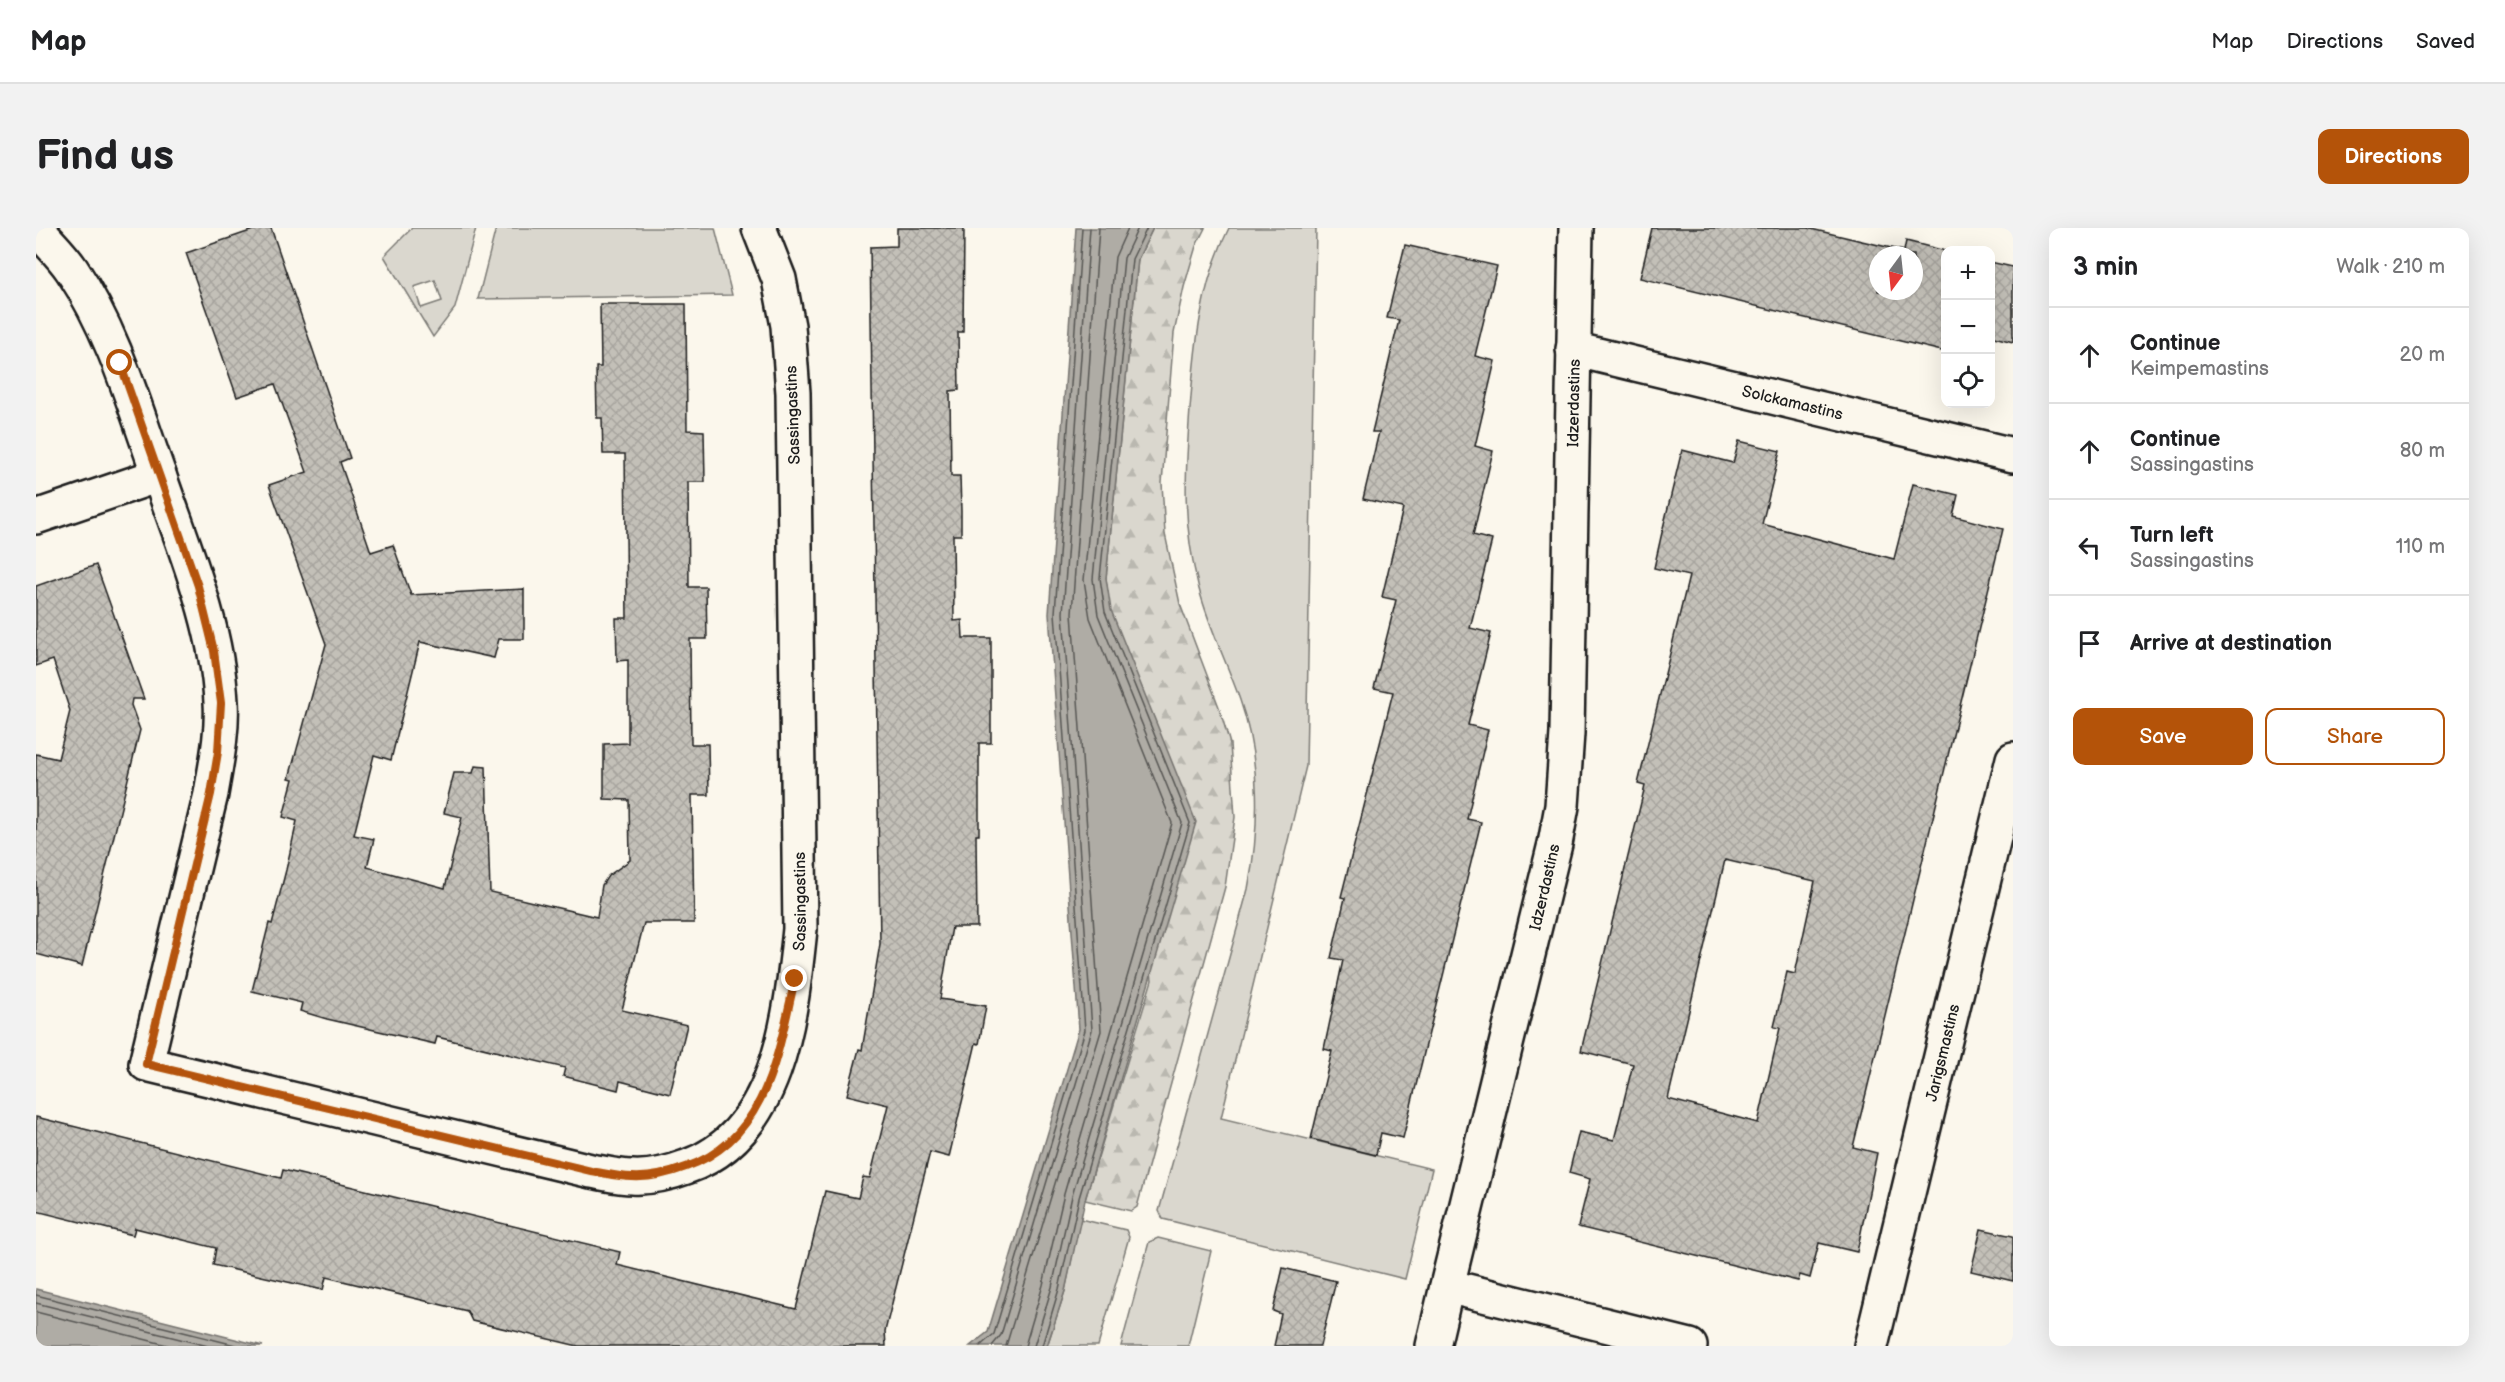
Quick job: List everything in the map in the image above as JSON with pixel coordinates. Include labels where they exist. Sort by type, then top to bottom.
[{"type":"street","points":[[36,228],[71,269],[100,317],[120,363],[159,475],[36,517]]},
{"type":"street","name":"Sassingastins","points":[[159,475],[198,586],[214,651],[221,703],[218,752],[211,794],[146,1064],[591,1171],[633,1178],[672,1172],[703,1161],[728,1144],[748,1125],[762,1101],[783,1031],[795,979],[800,929],[793,393],[788,326],[779,279],[759,228]]},
{"type":"street","name":"Idzerdastins","points":[[1433,1346],[1553,854],[1562,806],[1567,733],[1576,228]]},
{"type":"street","name":"Solckamastins","points":[[1573,349],[2013,455]]},
{"type":"street","name":"Jarigsmastins","points":[[1871,1346],[2013,759]]},
{"type":"street","points":[[1447,1286],[1690,1346]]},
{"type":"green space","points":[[412,228],[476,228],[455,308],[433,337],[384,256]],"holes":[[[435,280],[442,301],[421,308],[414,287]]]},
{"type":"green space","points":[[496,228],[715,228],[732,295],[478,299]]},
{"type":"green space","points":[[1153,228],[1205,228],[1196,246],[1174,333],[1162,483],[1165,534],[1180,604],[1219,707],[1230,744],[1235,817],[1225,887],[1137,1207],[1131,1211],[1085,1200],[1152,980],[1106,578],[1138,259]]},
{"type":"green space","points":[[1229,228],[1316,228],[1306,766],[1221,1118],[1432,1169],[1405,1279],[1163,1219],[1159,1211],[1248,889],[1255,842],[1256,794],[1252,746],[1240,700],[1199,589],[1190,542],[1186,499],[1188,434],[1200,316],[1211,271]]},
{"type":"green space","points":[[1080,1219],[1126,1230],[1129,1237],[1098,1346],[1047,1346],[1065,1291]]},
{"type":"green space","points":[[1158,1238],[1211,1251],[1188,1346],[1121,1346],[1149,1242]]},
{"type":"water","points":[[1076,228],[1153,228],[1138,259],[1106,578],[1111,610],[1196,822],[1085,1200],[1065,1291],[1047,1346],[970,1346],[988,1332],[1079,1029],[1049,614]]},
{"type":"water","points":[[36,1289],[263,1346],[39,1346],[36,1345]]},
{"type":"building","points":[[259,228],[271,228],[350,458],[340,462],[371,552],[393,545],[411,595],[524,589],[524,639],[499,639],[494,658],[420,642],[391,760],[374,755],[354,835],[374,839],[367,867],[445,888],[462,817],[444,813],[454,773],[473,773],[475,766],[486,767],[490,892],[597,917],[602,885],[608,876],[630,860],[629,800],[604,799],[604,744],[628,743],[628,660],[617,661],[616,618],[627,618],[625,454],[603,454],[602,418],[597,418],[596,367],[601,367],[600,304],[686,304],[687,430],[704,431],[705,482],[688,482],[689,587],[706,587],[707,639],[690,639],[691,744],[708,744],[709,795],[692,795],[694,923],[644,923],[622,1010],[687,1025],[670,1094],[620,1081],[618,1090],[563,1076],[565,1068],[437,1037],[435,1044],[327,1019],[300,1011],[302,1003],[252,991],[269,923],[272,924],[297,821],[283,817],[293,779],[289,778],[326,644],[269,485],[307,472],[275,384],[237,397],[186,253]]},
{"type":"building","points":[[897,228],[964,228],[963,332],[958,332],[959,390],[950,391],[951,476],[960,476],[961,511],[961,535],[953,535],[954,621],[962,620],[963,638],[991,638],[991,743],[979,743],[979,835],[976,835],[977,927],[952,927],[940,999],[986,1006],[979,1044],[976,1043],[949,1157],[930,1152],[885,1331],[886,1346],[578,1346],[472,1321],[467,1311],[326,1277],[323,1290],[213,1265],[216,1248],[135,1228],[133,1235],[36,1211],[36,1117],[281,1178],[283,1170],[620,1252],[617,1265],[796,1309],[825,1191],[858,1198],[863,1177],[870,1178],[888,1105],[847,1095],[859,1049],[862,1050],[880,944],[870,247],[897,246]]},
{"type":"building","points":[[1652,228],[1807,228],[1883,246],[1869,246],[1869,300],[1923,300],[1923,246],[1905,246],[1906,241],[1941,250],[1941,351],[1640,278]]},
{"type":"building","points":[[1405,245],[1497,266],[1475,356],[1495,361],[1475,446],[1493,451],[1473,535],[1492,540],[1470,628],[1491,633],[1468,725],[1488,730],[1467,819],[1481,822],[1403,1138],[1381,1133],[1376,1155],[1311,1139],[1332,1051],[1324,1049],[1343,960],[1331,958],[1345,898],[1341,897],[1393,692],[1374,688],[1396,600],[1382,597],[1403,508],[1363,499],[1379,432],[1372,432],[1399,320],[1387,318]]},
{"type":"building","points":[[1995,263],[2013,267],[2013,342],[1995,337]]},
{"type":"building","points":[[1739,441],[1780,451],[1762,524],[1894,559],[1913,484],[1958,495],[1953,516],[2003,529],[1853,1147],[1877,1153],[1857,1252],[1819,1243],[1810,1278],[1800,1275],[1798,1281],[1578,1227],[1590,1179],[1569,1173],[1579,1132],[1614,1140],[1633,1064],[1581,1051],[1645,786],[1638,784],[1689,576],[1654,568],[1663,528],[1682,450],[1733,463]],"holes":[[[1725,860],[1815,881],[1795,974],[1787,972],[1774,1027],[1780,1028],[1758,1123],[1668,1099]]]},
{"type":"building","points":[[96,565],[144,699],[132,699],[131,705],[140,730],[82,966],[36,954],[36,754],[58,759],[70,711],[53,660],[36,666],[36,586]]},
{"type":"building","points":[[1981,1229],[2013,1236],[2013,1281],[1971,1271]]},
{"type":"building","points":[[1283,1268],[1336,1281],[1320,1346],[1274,1346],[1281,1314],[1273,1311]]},
{"type":"route","points":[[120,363],[198,586],[214,651],[221,703],[218,752],[211,794],[146,1064],[591,1171],[633,1178],[672,1172],[703,1161],[728,1144],[748,1125],[762,1101],[774,1067],[795,979]]}]
